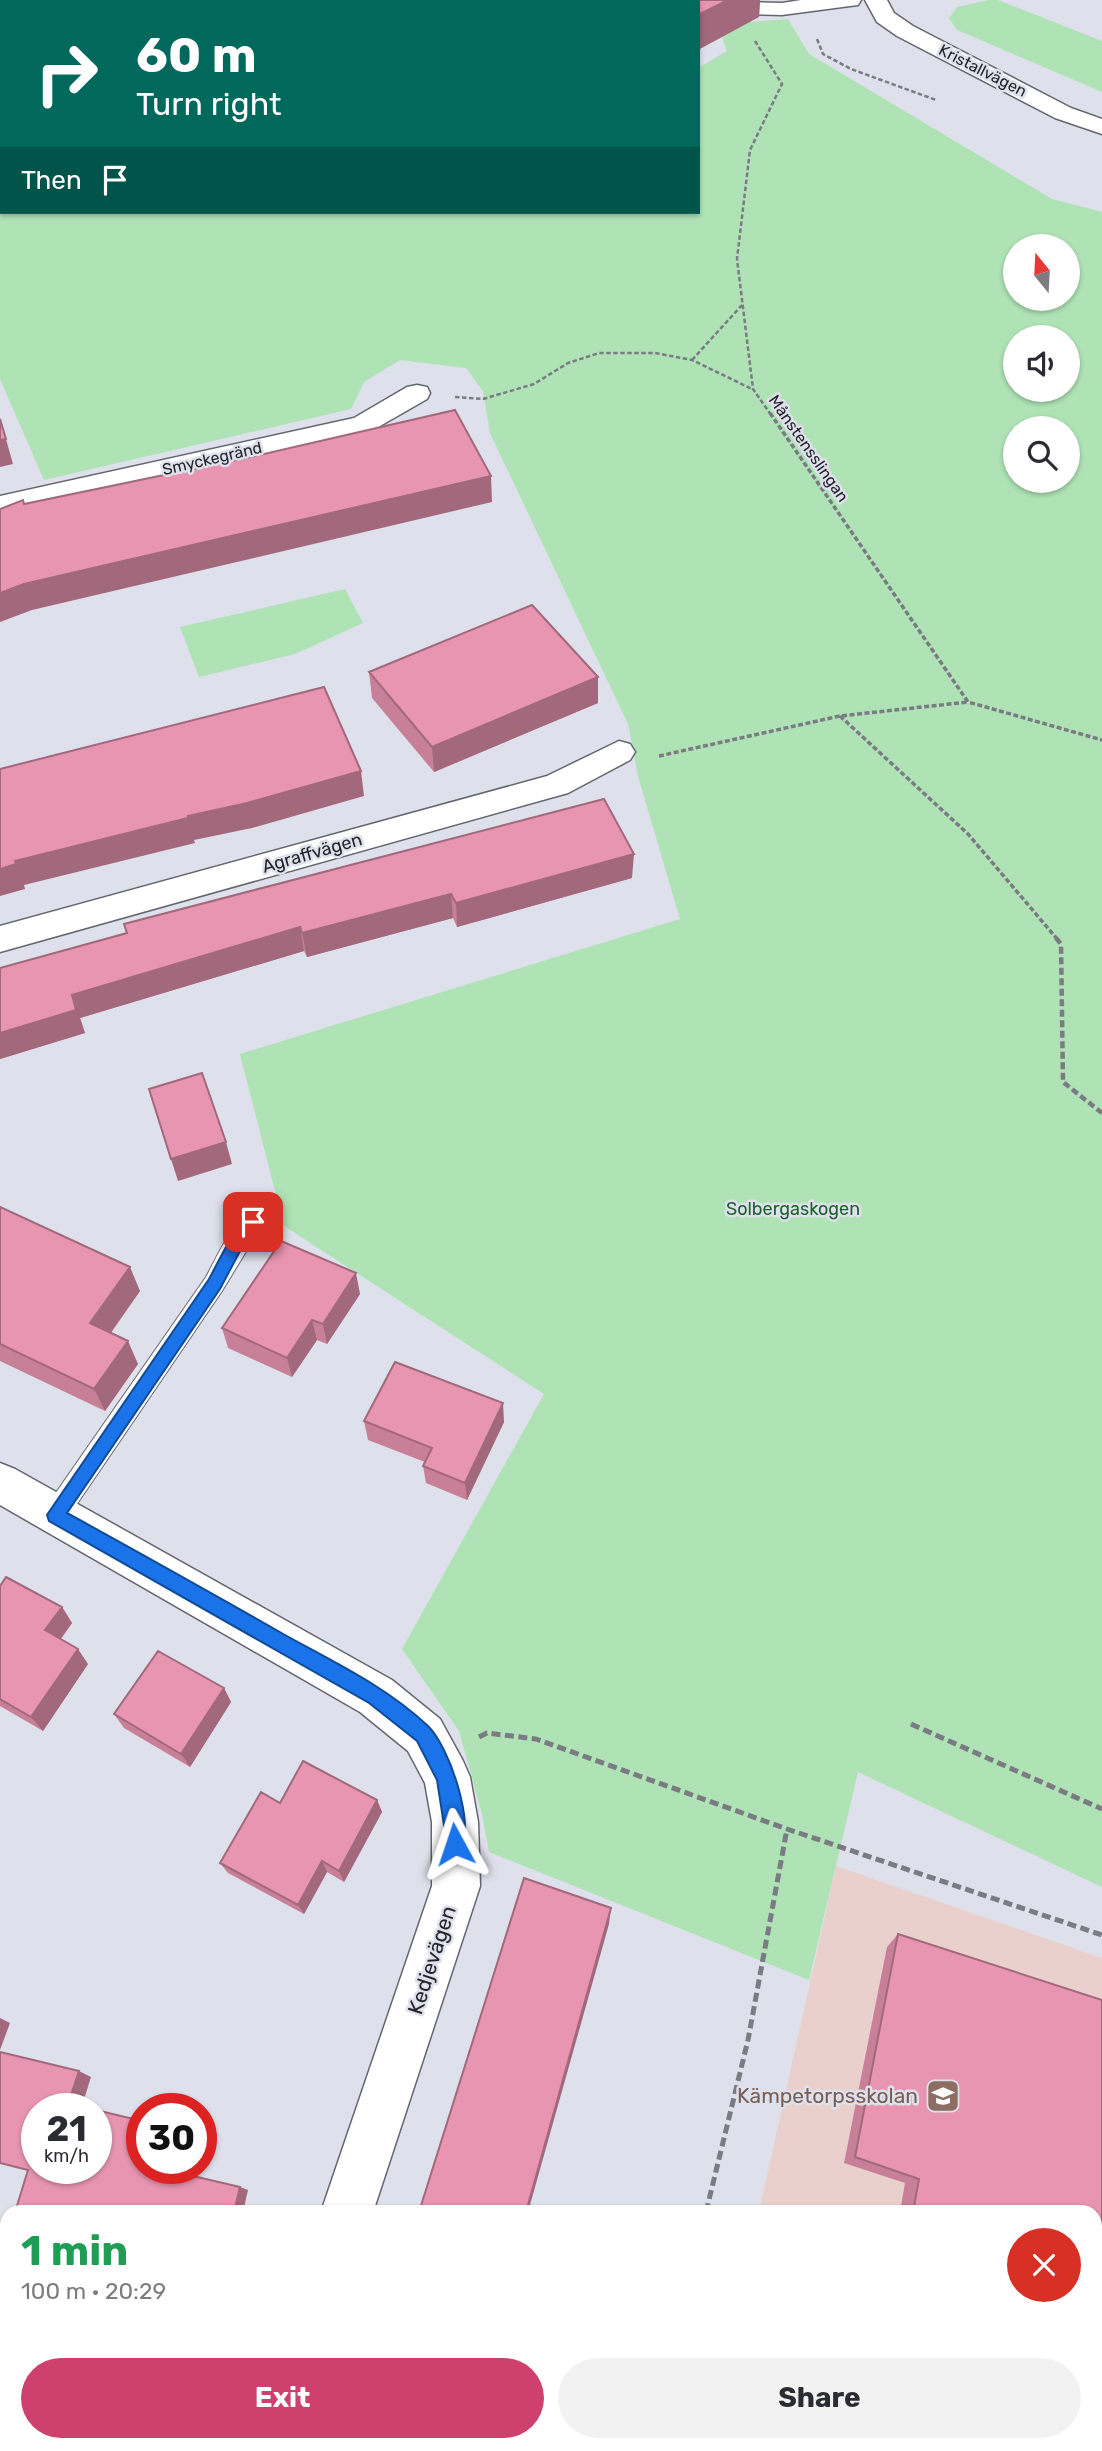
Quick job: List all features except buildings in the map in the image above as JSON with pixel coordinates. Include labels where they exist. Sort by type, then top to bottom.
[{"type":"street","points":[[700,7],[782,9],[850,0]]},
{"type":"street","name":"Kristallvägen","points":[[876,0],[885,17],[905,30],[1063,113],[1102,127]]},
{"type":"street","name":"Smyckegränd","points":[[0,505],[363,424],[417,393]]},
{"type":"street","name":"Agraffvägen","points":[[0,939],[557,785],[619,752]]},
{"type":"street","name":"Kedjevägen","points":[[0,1483],[376,1696],[424,1735],[447,1777],[455,1822],[456,1886],[349,2205]]},
{"type":"lane","points":[[55,1515],[214,1284],[234,1248],[253,1222]]},
{"type":"path","points":[[819,5],[816,42],[823,54],[851,69],[936,100]]},
{"type":"path","name":"Månstensslingan","points":[[740,10],[759,50],[782,84],[750,150],[737,259],[752,389],[862,544],[968,702]]},
{"type":"path","points":[[692,360],[743,305]]},
{"type":"path","points":[[417,393],[483,399],[534,384],[568,363],[599,353],[655,354],[692,360],[752,389]]},
{"type":"path","points":[[619,752],[663,756],[840,716],[968,702],[1102,740]]},
{"type":"path","points":[[840,716],[968,834],[1061,944],[1063,1082],[1102,1113]]},
{"type":"path","points":[[911,1724],[1102,1809]]},
{"type":"path","points":[[437,1758],[488,1733],[536,1739],[787,1829],[1102,1935]]},
{"type":"path","points":[[708,2205],[748,2040],[787,1829]]},
{"type":"shaded area","name":"Kämpetorpsskolan","points":[[836,1866],[1102,1958],[1102,2205],[761,2205]]},
{"type":"green space","points":[[998,0],[1102,41],[1102,92],[957,30],[949,18],[957,7]]},
{"type":"green space","name":"Solbergaskogen","points":[[715,19],[750,22],[788,19],[809,54],[1052,199],[1102,212],[1102,1887],[858,1772],[809,1980],[489,1852],[482,1814],[459,1731],[402,1649],[544,1394],[284,1226],[240,1054],[680,919],[638,776],[628,724],[490,433],[483,391],[466,368],[400,360],[364,382],[351,409],[44,480],[0,379],[0,214],[700,214],[700,67],[727,51]]},
{"type":"green space","points":[[345,589],[363,623],[295,654],[199,677],[180,627]]},
{"type":"place","name":"Kämpetorpsskolan","points":[[943,2096]]},
{"type":"route","points":[[253,1222],[234,1248],[214,1284],[55,1515],[376,1696],[424,1735],[447,1777],[455,1822],[455,1844]]}]
